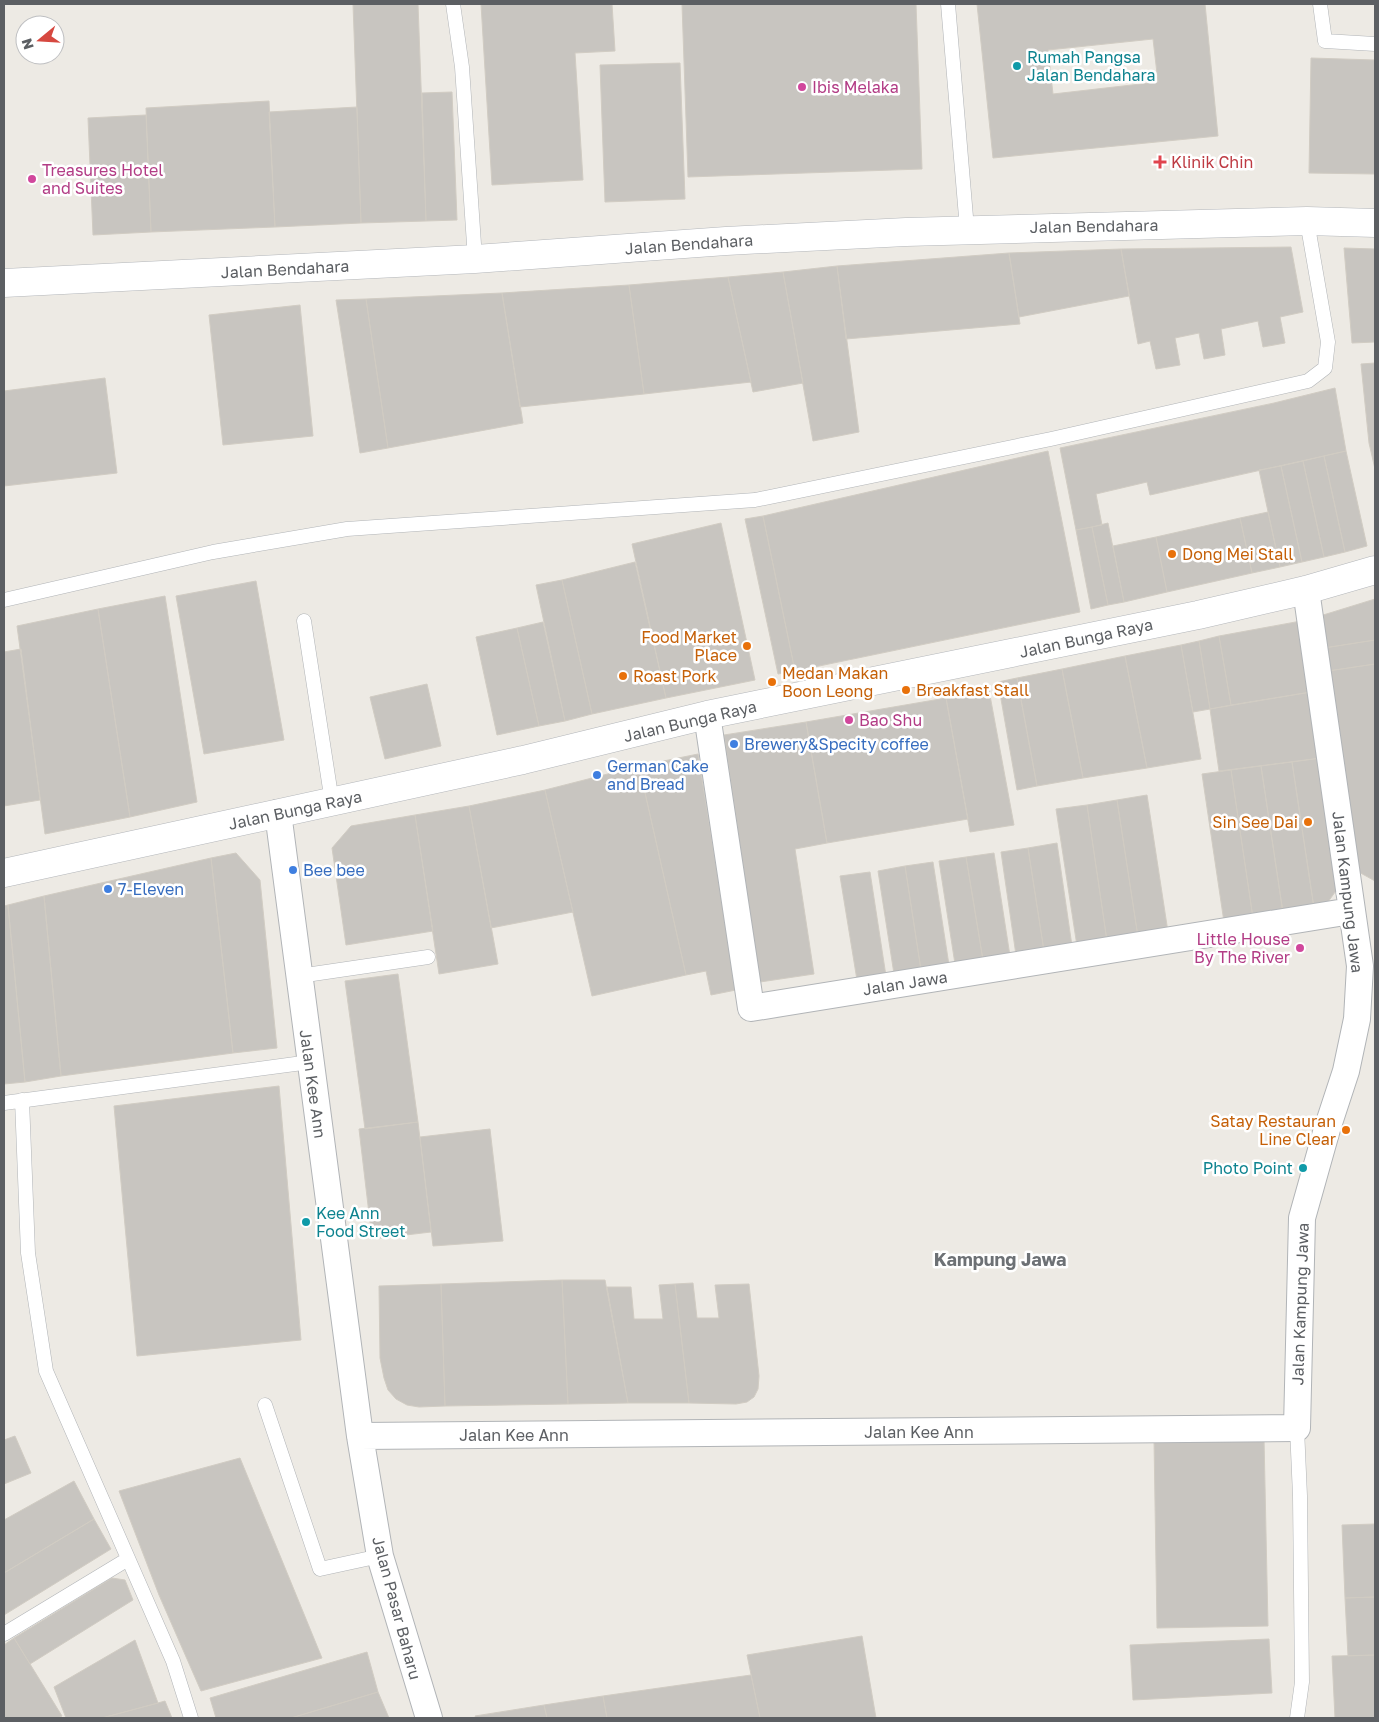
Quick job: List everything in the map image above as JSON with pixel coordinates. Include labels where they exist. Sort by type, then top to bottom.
[{"type":"street","name":"Jalan Bendahara","points":[[4,283],[475,258],[717,241],[967,229],[1308,221],[1375,223]]},
{"type":"street","name":"Jalan Bunga Raya","points":[[4,873],[523,760],[707,715],[1070,641],[1306,590],[1367,572]]},
{"type":"street","name":"Jalan Kampung Jawa","points":[[1297,1428],[1302,1218],[1327,1129],[1346,1071],[1357,1019],[1360,966],[1306,590]]},
{"type":"street","name":"Jalan Jawa","points":[[707,715],[751,1008],[1352,911]]},
{"type":"street","name":"Jalan Kee Ann","points":[[278,813],[360,1436],[1297,1428]]},
{"type":"street","name":"Jalan Pasar Baharu","points":[[360,1436],[380,1556],[429,1718]]},
{"type":"lane","points":[[453,4],[462,68],[475,258]]},
{"type":"lane","points":[[948,4],[967,229]]},
{"type":"lane","points":[[1320,4],[1326,41],[1375,44]]},
{"type":"lane","points":[[4,600],[213,552],[347,529],[755,500],[1051,439],[1308,381],[1325,368],[1328,342],[1308,221]]},
{"type":"lane","points":[[304,621],[332,802]]},
{"type":"lane","points":[[299,976],[428,957]]},
{"type":"lane","points":[[4,1103],[310,1062]]},
{"type":"lane","points":[[22,1100],[28,1252],[46,1371],[173,1661],[191,1718]]},
{"type":"lane","points":[[265,1405],[320,1569],[380,1556]]},
{"type":"lane","points":[[1297,1428],[1302,1682],[1297,1718]]},
{"type":"lane","points":[[4,1634],[128,1559]]},
{"type":"building","points":[[353,4],[418,4],[426,221],[361,223]]},
{"type":"building","points":[[481,4],[612,4],[615,51],[575,53],[583,180],[492,185]]},
{"type":"building","name":"Ibis Melaka","points":[[682,4],[916,4],[922,169],[688,177]]},
{"type":"building","name":"Rumah Pangsa Jalan Bendahara","points":[[977,4],[1205,4],[1218,136],[993,158]],"holes":[[[1153,39],[1158,82],[1053,94],[1048,50]]]},
{"type":"building","points":[[1311,58],[1375,60],[1375,174],[1309,173]]},
{"type":"building","points":[[680,63],[685,199],[605,202],[600,65]]},
{"type":"building","points":[[452,92],[457,220],[426,221],[422,93]]},
{"type":"building","points":[[269,101],[275,227],[151,232],[146,108]]},
{"type":"building","points":[[357,107],[361,223],[275,227],[269,112]]},
{"type":"building","points":[[146,115],[151,232],[93,235],[88,118]]},
{"type":"building","points":[[1291,247],[1303,312],[1280,317],[1285,343],[1263,347],[1258,321],[1221,329],[1225,355],[1204,359],[1199,333],[1175,338],[1180,365],[1156,369],[1150,341],[1138,344],[1121,249]]},
{"type":"building","points":[[1344,248],[1375,249],[1375,342],[1352,343]]},
{"type":"building","points":[[1121,249],[1129,296],[1019,317],[1009,253]]},
{"type":"building","points":[[1009,253],[1020,324],[846,339],[837,266]]},
{"type":"building","points":[[837,266],[859,432],[813,441],[783,272]]},
{"type":"building","points":[[783,272],[803,383],[753,392],[728,277]]},
{"type":"building","points":[[728,277],[751,382],[644,394],[629,285]]},
{"type":"building","points":[[629,285],[644,394],[520,407],[502,293]]},
{"type":"building","points":[[502,293],[523,423],[388,448],[366,299]]},
{"type":"building","points":[[366,299],[388,448],[360,453],[336,300]]},
{"type":"building","points":[[300,305],[313,436],[223,445],[209,315]]},
{"type":"building","points":[[1375,363],[1375,469],[1369,443],[1361,364]]},
{"type":"building","points":[[105,378],[117,473],[4,486],[4,391]]},
{"type":"building","points":[[1335,388],[1346,451],[1150,495],[1147,482],[1096,494],[1102,525],[1076,530],[1060,448],[1274,403]]},
{"type":"building","points":[[1048,451],[1080,612],[795,671],[763,516]]},
{"type":"building","points":[[1346,451],[1367,546],[1345,552],[1324,456]]},
{"type":"building","points":[[1324,456],[1345,552],[1324,557],[1303,461]]},
{"type":"building","points":[[1303,461],[1324,557],[1302,562],[1281,466]]},
{"type":"building","points":[[1281,466],[1302,562],[1280,567],[1259,470]]},
{"type":"building","points":[[1268,512],[1280,567],[1252,573],[1240,518]]},
{"type":"building","points":[[763,516],[795,671],[778,674],[745,519]]},
{"type":"building","points":[[1240,518],[1252,573],[1167,592],[1156,537]]},
{"type":"building","points":[[721,523],[755,680],[666,698],[632,544]]},
{"type":"building","points":[[1108,523],[1124,602],[1108,605],[1092,527]]},
{"type":"building","points":[[1092,527],[1108,605],[1091,609],[1076,530]]},
{"type":"building","points":[[1156,537],[1167,592],[1124,602],[1113,546]]},
{"type":"building","points":[[635,562],[666,698],[592,714],[562,580]]},
{"type":"building","points":[[562,580],[592,714],[565,721],[536,585]]},
{"type":"building","points":[[256,581],[284,740],[204,754],[176,596]]},
{"type":"building","points":[[165,596],[197,802],[130,817],[98,609]]},
{"type":"building","points":[[1375,599],[1375,640],[1324,648],[1320,616]]},
{"type":"building","points":[[98,609],[130,817],[45,834],[17,626]]},
{"type":"building","points":[[1301,621],[1311,692],[1231,705],[1219,636]]},
{"type":"building","points":[[543,622],[565,721],[539,726],[517,628]]},
{"type":"building","points":[[517,628],[539,726],[497,735],[476,637]]},
{"type":"building","points":[[1219,636],[1231,705],[1210,709],[1199,641]]},
{"type":"building","points":[[1375,640],[1375,664],[1328,671],[1324,648]]},
{"type":"building","points":[[1199,641],[1210,709],[1193,712],[1181,645]]},
{"type":"building","points":[[1181,645],[1201,759],[1147,768],[1125,656]]},
{"type":"building","points":[[21,649],[40,800],[4,806],[4,652]]},
{"type":"building","points":[[1125,656],[1147,768],[1083,778],[1062,669]]},
{"type":"building","points":[[1375,664],[1375,881],[1357,871],[1328,671]]},
{"type":"building","points":[[1062,669],[1083,778],[1037,786],[1017,678]]},
{"type":"building","points":[[1017,678],[1037,786],[1017,790],[998,682]]},
{"type":"building","points":[[427,684],[441,746],[385,759],[370,697]]},
{"type":"building","points":[[989,690],[1014,825],[970,832],[946,698]]},
{"type":"building","points":[[1311,692],[1321,758],[1219,771],[1210,709]]},
{"type":"building","points":[[946,698],[968,819],[827,843],[806,722]]},
{"type":"building","points":[[806,722],[827,843],[795,849],[814,974],[760,982],[724,735]]},
{"type":"building","points":[[698,754],[736,990],[711,995],[706,971],[686,975],[639,766]]},
{"type":"building","points":[[1321,758],[1338,888],[1325,906],[1314,908],[1292,762]]},
{"type":"building","points":[[1292,762],[1314,908],[1283,913],[1261,766]]},
{"type":"building","points":[[639,766],[686,975],[592,996],[545,790]]},
{"type":"building","points":[[1261,766],[1283,913],[1253,918],[1231,770]]},
{"type":"building","points":[[1231,770],[1253,918],[1224,922],[1202,774]]},
{"type":"building","points":[[545,790],[573,912],[491,928],[469,806]]},
{"type":"building","points":[[1147,795],[1168,932],[1138,937],[1117,800]]},
{"type":"building","points":[[1117,800],[1138,937],[1107,941],[1087,805]]},
{"type":"building","points":[[1087,805],[1107,941],[1077,946],[1056,809]]},
{"type":"building","points":[[469,806],[498,964],[439,974],[415,815]]},
{"type":"building","points":[[415,815],[433,931],[346,945],[332,848],[351,826]]},
{"type":"building","points":[[1057,843],[1072,946],[1044,951],[1028,848]]},
{"type":"building","points":[[1028,848],[1044,951],[1016,955],[1001,852]]},
{"type":"building","points":[[236,853],[260,880],[277,1048],[233,1053],[211,858]]},
{"type":"building","points":[[994,853],[1010,956],[983,960],[966,857]]},
{"type":"building","points":[[966,857],[983,960],[955,964],[939,861]]},
{"type":"building","points":[[211,858],[233,1053],[61,1076],[44,896]]},
{"type":"building","points":[[933,862],[949,965],[921,970],[905,866]]},
{"type":"building","points":[[905,866],[921,970],[894,974],[878,871]]},
{"type":"building","points":[[870,872],[886,976],[857,980],[840,876]]},
{"type":"building","points":[[44,896],[61,1076],[25,1082],[8,905]]},
{"type":"building","points":[[8,905],[25,1082],[4,1084],[4,906]]},
{"type":"building","points":[[398,974],[418,1122],[365,1129],[345,981]]},
{"type":"building","points":[[279,1086],[301,1340],[137,1356],[114,1106]]},
{"type":"building","points":[[418,1122],[431,1232],[372,1239],[359,1129]]},
{"type":"building","points":[[490,1129],[503,1241],[433,1246],[420,1137]]},
{"type":"building","points":[[562,1280],[568,1404],[445,1406],[441,1284]]},
{"type":"building","points":[[562,1280],[605,1280],[628,1403],[568,1404]]},
{"type":"building","points":[[693,1283],[697,1318],[719,1318],[715,1285],[749,1284],[759,1376],[758,1389],[754,1397],[747,1402],[736,1404],[689,1403],[675,1284]]},
{"type":"building","points":[[441,1284],[445,1406],[419,1407],[407,1405],[396,1399],[388,1390],[384,1378],[380,1358],[379,1286]]},
{"type":"building","points":[[675,1284],[689,1403],[628,1403],[607,1287],[631,1287],[634,1319],[663,1319],[659,1285]]},
{"type":"building","points":[[15,1436],[31,1473],[4,1484],[4,1440]]},
{"type":"building","points":[[1264,1438],[1268,1626],[1157,1628],[1154,1440]]},
{"type":"building","points":[[240,1458],[322,1658],[201,1691],[159,1595],[119,1491]]},
{"type":"building","points":[[74,1481],[94,1519],[4,1573],[4,1520]]},
{"type":"building","points":[[94,1519],[111,1549],[4,1615],[4,1573]]},
{"type":"building","points":[[1375,1524],[1375,1597],[1345,1598],[1342,1525]]},
{"type":"building","points":[[112,1578],[125,1580],[133,1600],[30,1664],[14,1638]]},
{"type":"building","points":[[1375,1597],[1375,1655],[1348,1656],[1345,1598]]},
{"type":"building","points":[[862,1636],[876,1718],[760,1718],[747,1655]]},
{"type":"building","points":[[14,1638],[62,1716],[58,1718],[4,1718],[4,1645]]},
{"type":"building","points":[[1269,1639],[1272,1693],[1133,1700],[1130,1645]]},
{"type":"building","points":[[135,1640],[158,1703],[102,1718],[66,1718],[54,1687]]},
{"type":"building","points":[[367,1652],[378,1692],[291,1718],[216,1718],[210,1698]]},
{"type":"building","points":[[1375,1655],[1375,1718],[1335,1718],[1332,1656]]},
{"type":"building","points":[[751,1675],[760,1718],[607,1718],[603,1696]]},
{"type":"building","points":[[378,1692],[389,1718],[291,1718]]},
{"type":"building","points":[[603,1696],[607,1718],[547,1718],[544,1705]]},
{"type":"building","points":[[165,1701],[172,1718],[102,1718],[158,1703]]},
{"type":"building","points":[[544,1705],[547,1718],[476,1718],[475,1716]]},
{"type":"place","name":"Rumah Pangsa Jalan Bendahara","points":[[1017,66]]},
{"type":"place","name":"Ibis Melaka","points":[[802,87]]},
{"type":"place","name":"Klinik Chin","points":[[1160,162]]},
{"type":"place","name":"Treasures Hotel and Suites","points":[[32,179]]},
{"type":"place","name":"Dong Mei Stall","points":[[1172,554]]},
{"type":"place","name":"Food Market Place","points":[[747,646]]},
{"type":"place","name":"Roast Pork","points":[[623,676]]},
{"type":"place","name":"Medan Makan Boon Leong","points":[[772,682]]},
{"type":"place","name":"Breakfast Stall","points":[[906,690]]},
{"type":"place","name":"Bao Shu","points":[[849,720]]},
{"type":"place","name":"Brewery&Specity coffee","points":[[734,744]]},
{"type":"place","name":"German Cake and Bread","points":[[597,775]]},
{"type":"place","name":"Sin See Dai","points":[[1308,822]]},
{"type":"place","name":"Bee bee","points":[[293,870]]},
{"type":"place","name":"7-Eleven","points":[[108,889]]},
{"type":"place","name":"Little House By The River","points":[[1300,948]]},
{"type":"place","name":"Satay Restauran Line Clear","points":[[1346,1130]]},
{"type":"place","name":"Photo Point","points":[[1303,1168]]},
{"type":"place","name":"Kee Ann Food Street","points":[[306,1222]]},
{"type":"district","name":"Kampung Jawa","points":[[1000,1259]]}]
